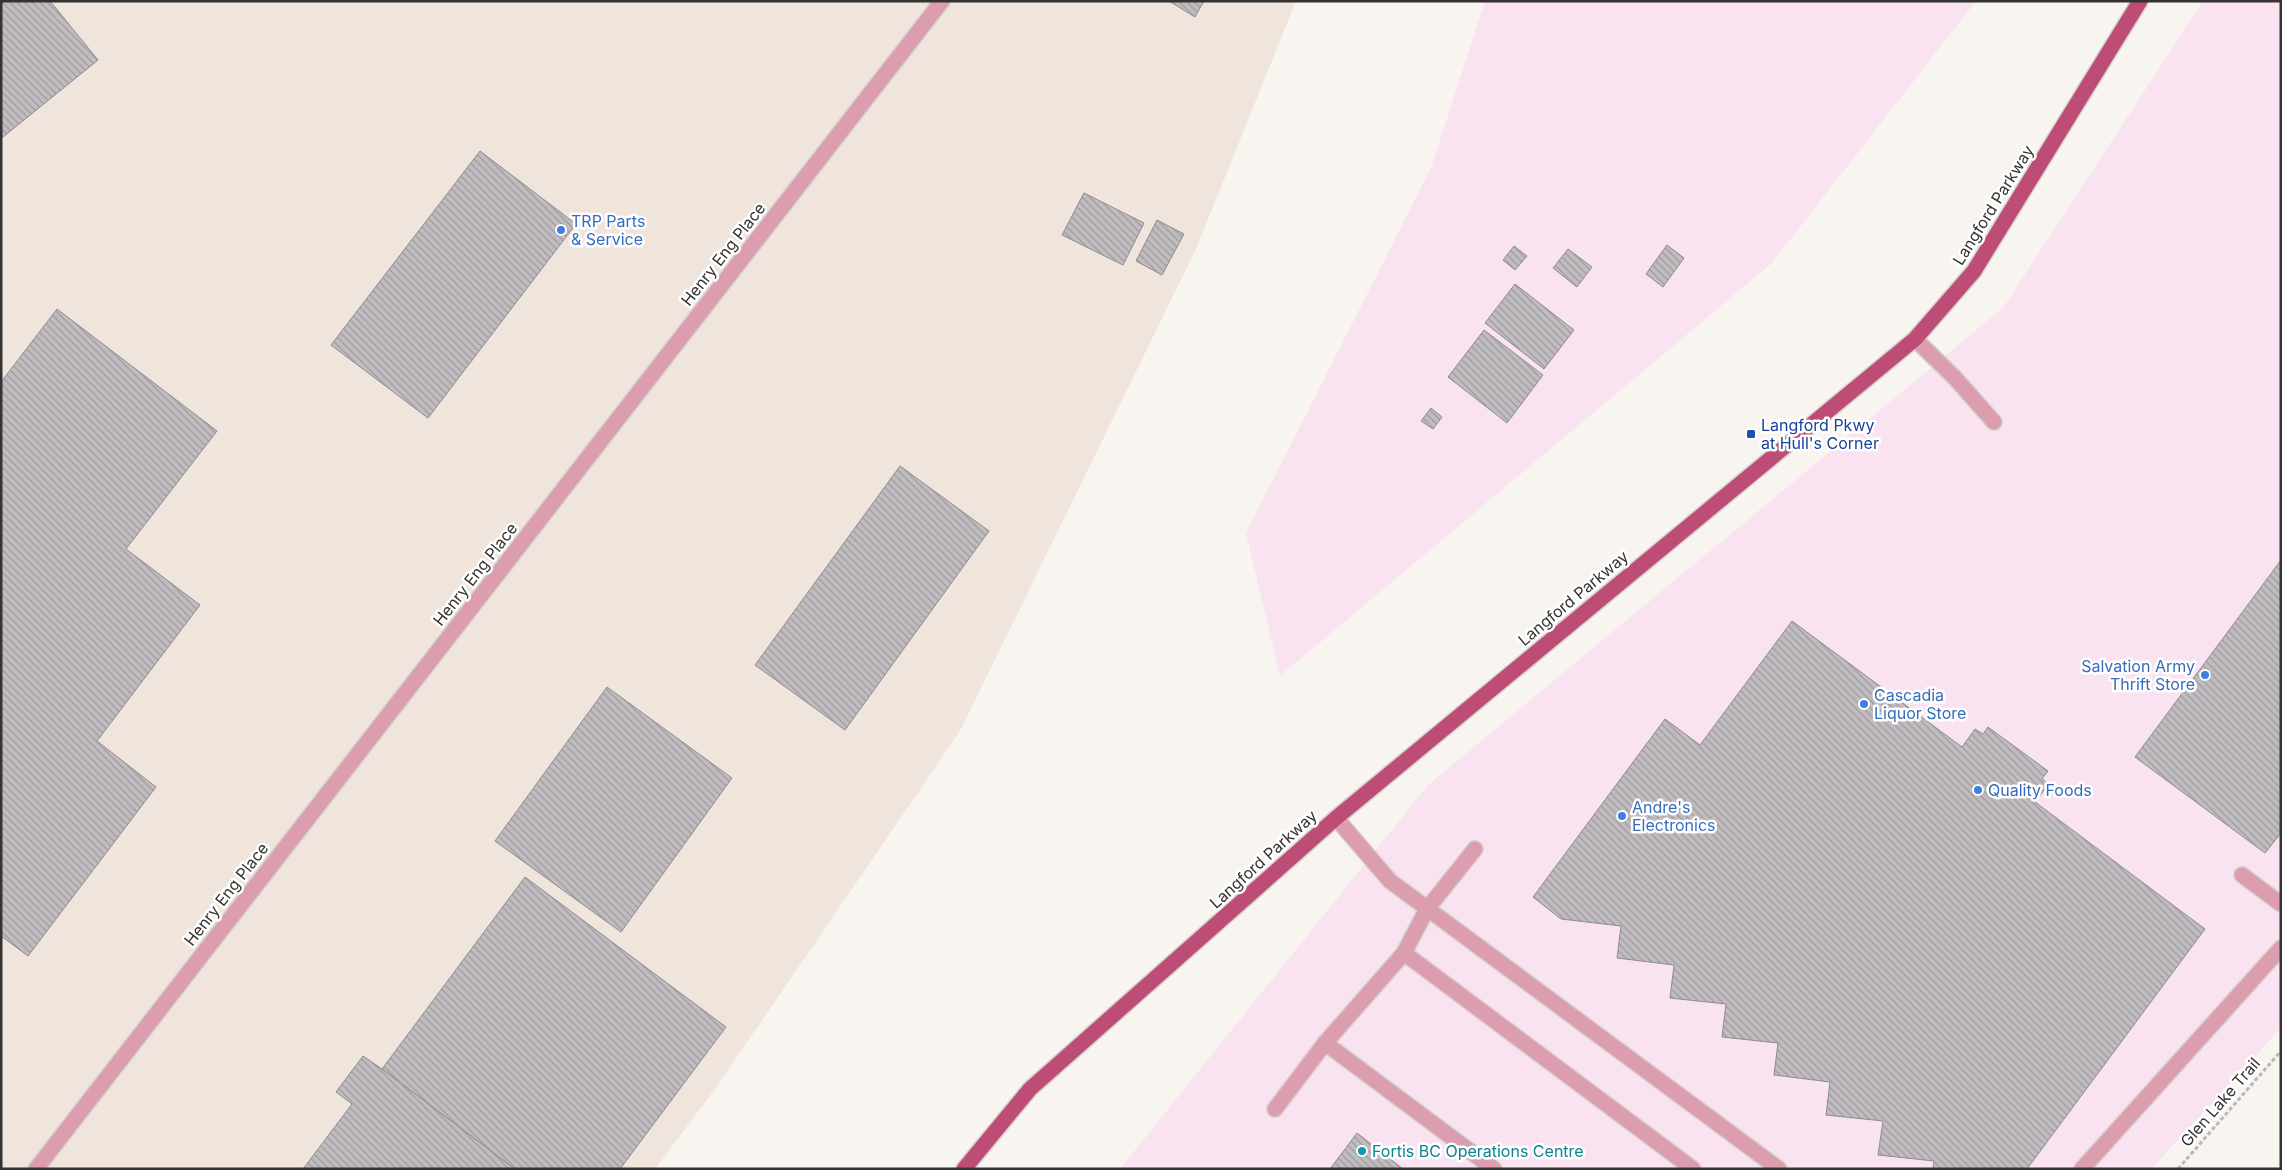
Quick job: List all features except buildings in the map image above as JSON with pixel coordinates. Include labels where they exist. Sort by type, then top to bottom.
[{"type":"main road","name":"Langford Parkway","points":[[964,1169],[1030,1089],[1336,818],[1915,339],[1974,271],[2140,1]]},
{"type":"street","name":"Henry Eng Place","points":[[36,1169],[942,1]]},
{"type":"street","points":[[1915,339],[1955,378],[1994,422]]},
{"type":"street","points":[[1336,818],[1390,881],[1779,1169]]},
{"type":"street","points":[[1275,1109],[1325,1043],[1404,953],[1427,909],[1475,849]]},
{"type":"street","points":[[2242,875],[2281,904]]},
{"type":"street","points":[[2082,1169],[2281,948]]},
{"type":"street","points":[[1404,953],[1693,1169]]},
{"type":"street","points":[[1325,1043],[1494,1169]]},
{"type":"path","name":"Glen Lake Trail","points":[[2178,1169],[2281,1051]]},
{"type":"shaded area","points":[[1,1],[1296,1],[1196,249],[960,731],[715,1089],[655,1169],[1,1169]]},
{"type":"shaded area","points":[[1485,1],[1976,1],[1772,263],[1280,676],[1246,533],[1431,168]]},
{"type":"shaded area","points":[[2203,1],[2281,1],[2281,1028],[2151,1169],[1120,1169],[1428,785],[2003,308]]},
{"type":"place","name":"TRP Parts & Service","points":[[561,230]]},
{"type":"place","name":"Langford Pkwy at Hull's Corner","points":[[1751,434]]},
{"type":"place","name":"Salvation Army Thrift Store","points":[[2205,675]]},
{"type":"place","name":"Cascadia Liquor Store","points":[[1864,704]]},
{"type":"place","name":"Quality Foods","points":[[1978,790]]},
{"type":"place","name":"Andre's Electronics","points":[[1622,816]]},
{"type":"place","name":"Fortis BC Operations Centre","points":[[1362,1151]]}]
